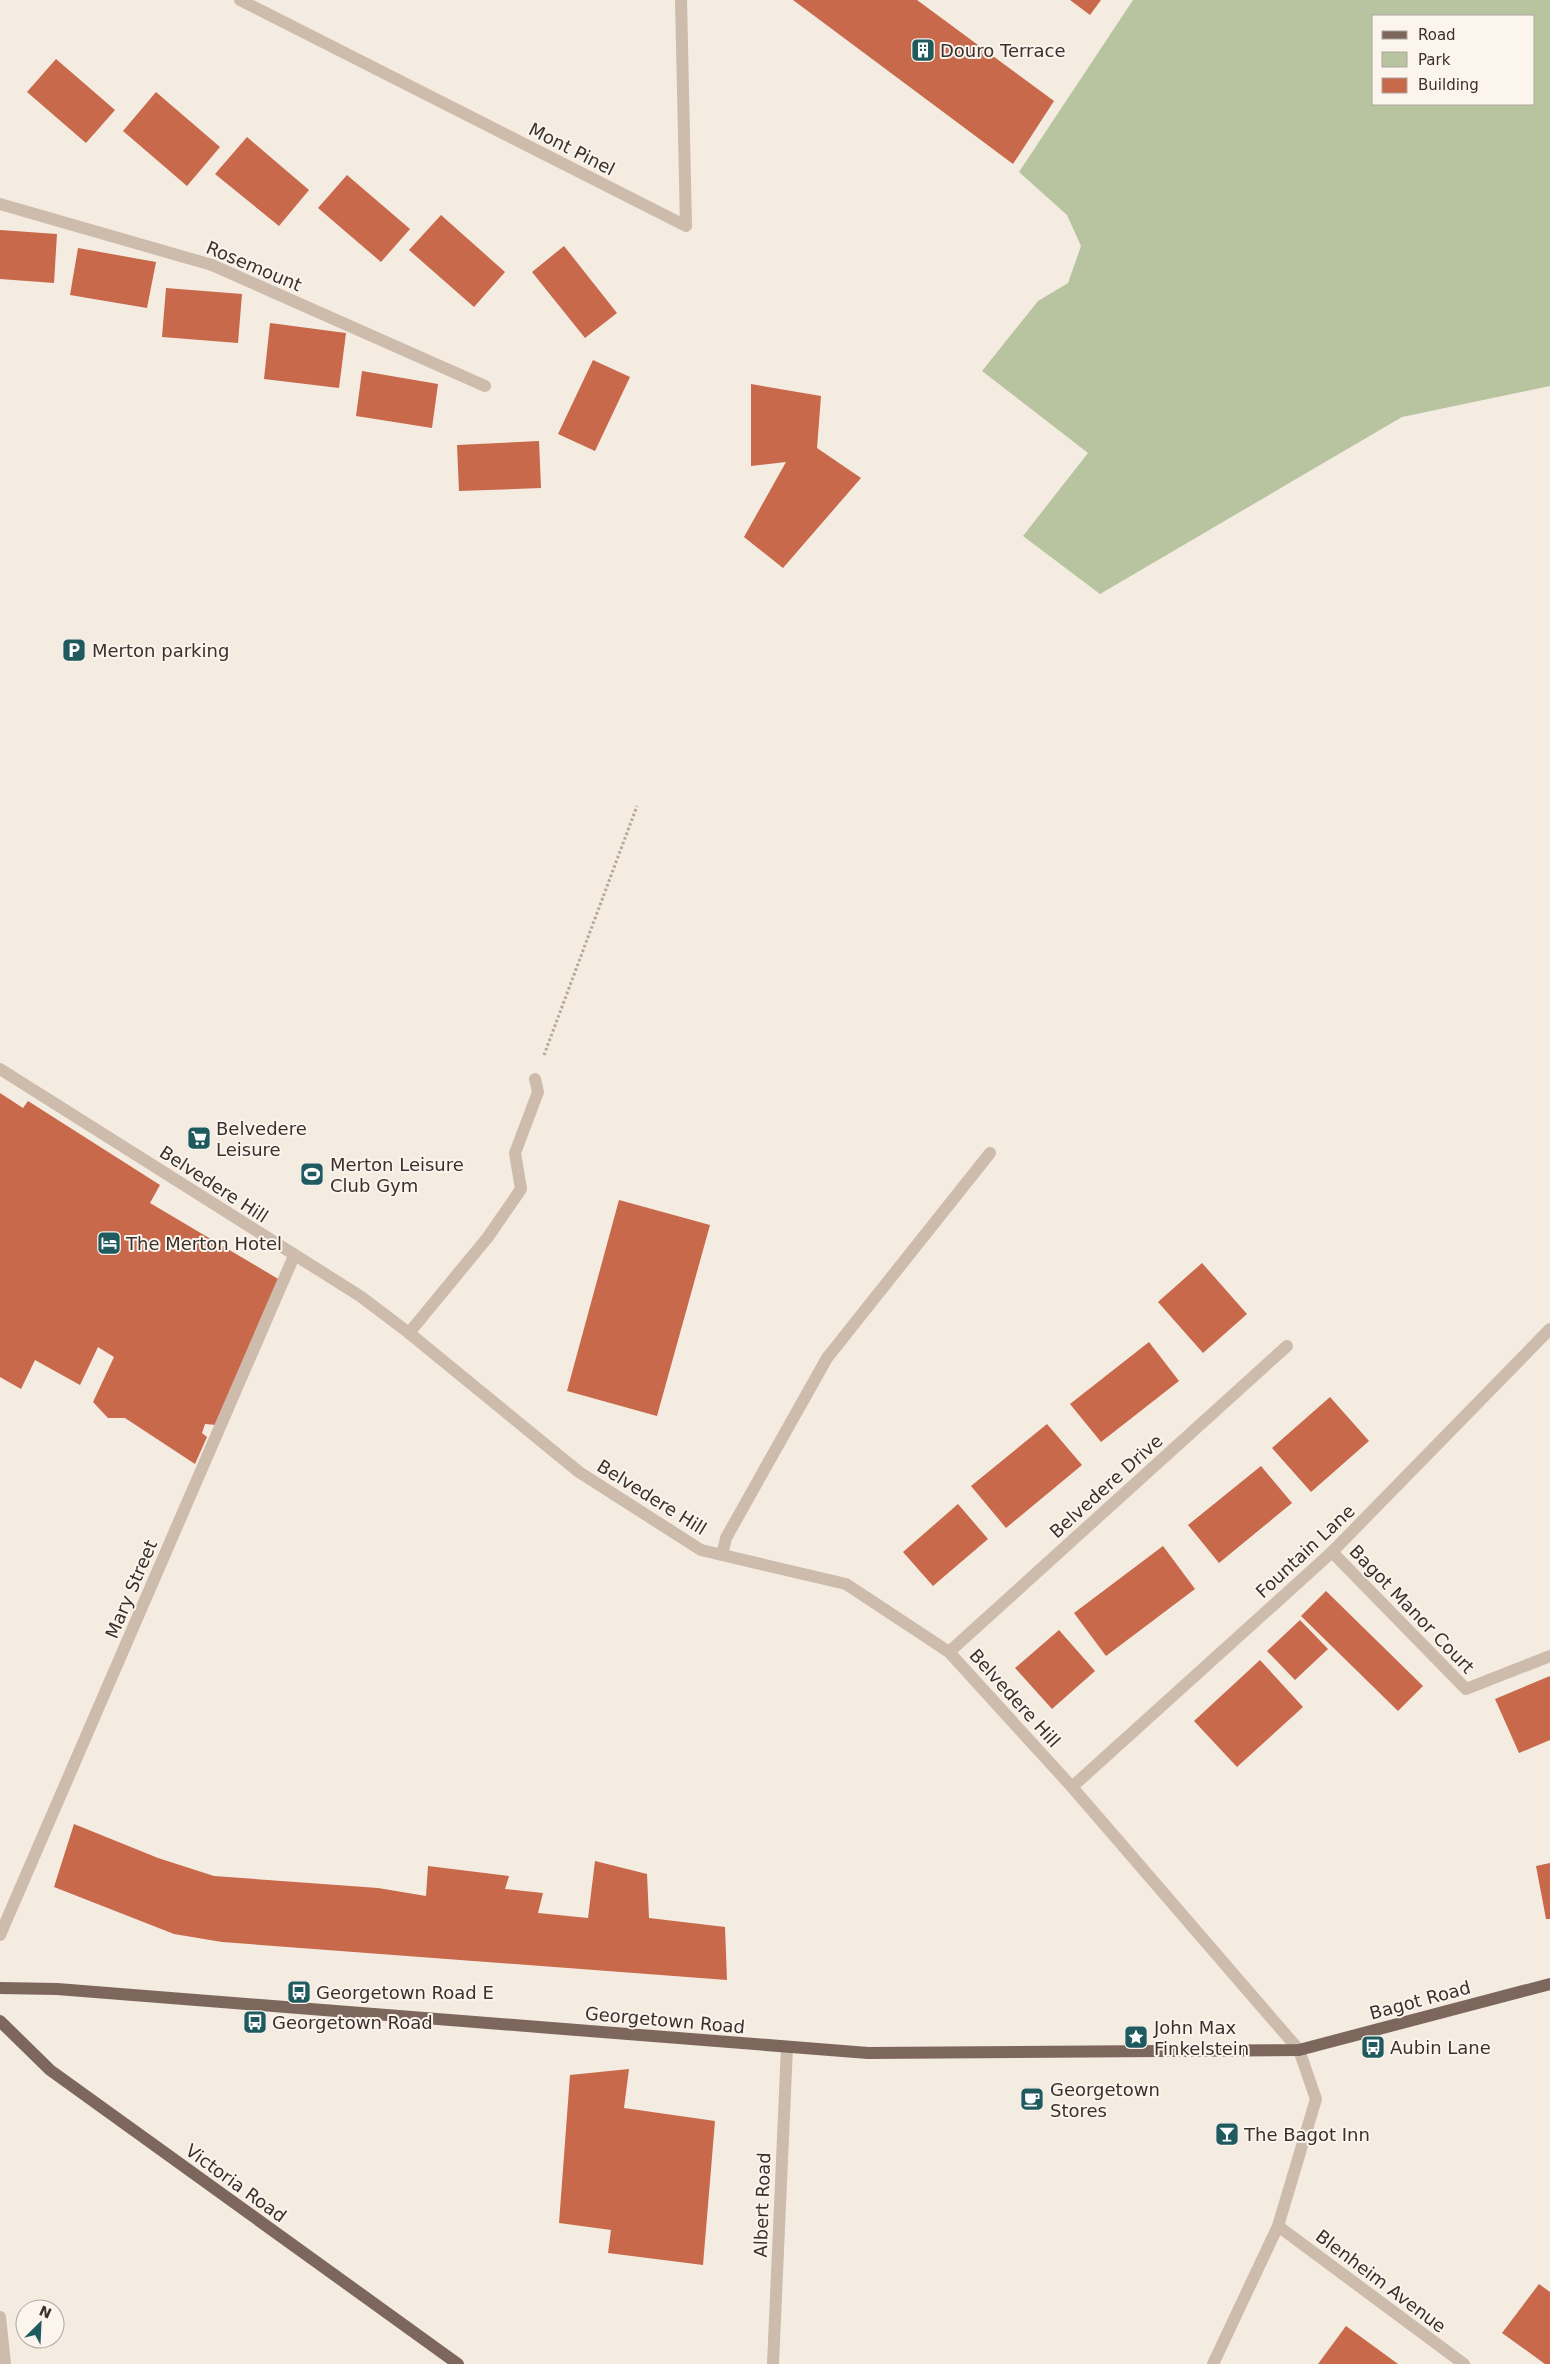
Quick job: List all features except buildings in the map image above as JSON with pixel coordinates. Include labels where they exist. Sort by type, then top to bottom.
[{"type":"main road","name":"Bagot Road","points":[[1299,2050],[1550,1984]]},
{"type":"main road","name":"Georgetown Road","points":[[0,1988],[56,1989],[868,2053],[1299,2050]]},
{"type":"main road","name":"Victoria Road","points":[[0,2021],[50,2070],[458,2364]]},
{"type":"street","name":"Mont Pinel","points":[[240,0],[686,226],[681,0]]},
{"type":"street","name":"Rosemount","points":[[0,204],[212,265],[485,386]]},
{"type":"street","name":"Belvedere Hill","points":[[0,1069],[360,1296],[409,1333],[579,1472],[701,1550],[846,1584],[949,1652],[1072,1787],[1299,2050]]},
{"type":"street","points":[[409,1333],[488,1237],[522,1189],[515,1153],[538,1092],[535,1079]]},
{"type":"street","points":[[722,1555],[726,1538],[826,1358],[990,1153]]},
{"type":"street","name":"Mary Street","points":[[0,1935],[294,1256]]},
{"type":"street","name":"Fountain Lane","points":[[1072,1787],[1332,1552],[1550,1329]]},
{"type":"street","name":"Belvedere Drive","points":[[949,1652],[1287,1346]]},
{"type":"street","name":"Bagot Manor Court","points":[[1332,1552],[1466,1689],[1550,1656]]},
{"type":"street","name":"Albert Road","points":[[773,2364],[787,2047]]},
{"type":"street","points":[[1213,2364],[1278,2226],[1316,2099],[1299,2050]]},
{"type":"street","name":"Blenheim Avenue","points":[[1278,2226],[1464,2364]]},
{"type":"street","points":[[0,2317],[5,2364]]},
{"type":"path","points":[[535,1079],[637,806]]},
{"type":"green space","points":[[1133,0],[1550,0],[1550,386],[1402,417],[1100,594],[1023,536],[1088,453],[982,371],[1038,301],[1068,283],[1081,246],[1067,215],[1019,172]]},
{"type":"place","name":"Douro Terrace","points":[[923,50]]},
{"type":"place","name":"Merton parking","points":[[74,650]]},
{"type":"place","name":"Belvedere Leisure","points":[[199,1138]]},
{"type":"place","name":"Merton Leisure Club Gym","points":[[312,1174]]},
{"type":"place","name":"The Merton Hotel","points":[[109,1243]]},
{"type":"place","name":"Georgetown Road E","points":[[299,1992]]},
{"type":"place","name":"Georgetown Road","points":[[255,2022]]},
{"type":"place","name":"John Max Finkelstein","points":[[1136,2037]]},
{"type":"place","name":"Aubin Lane","points":[[1373,2047]]},
{"type":"place","name":"Georgetown Stores","points":[[1032,2099]]},
{"type":"place","name":"The Bagot Inn","points":[[1227,2134]]}]
